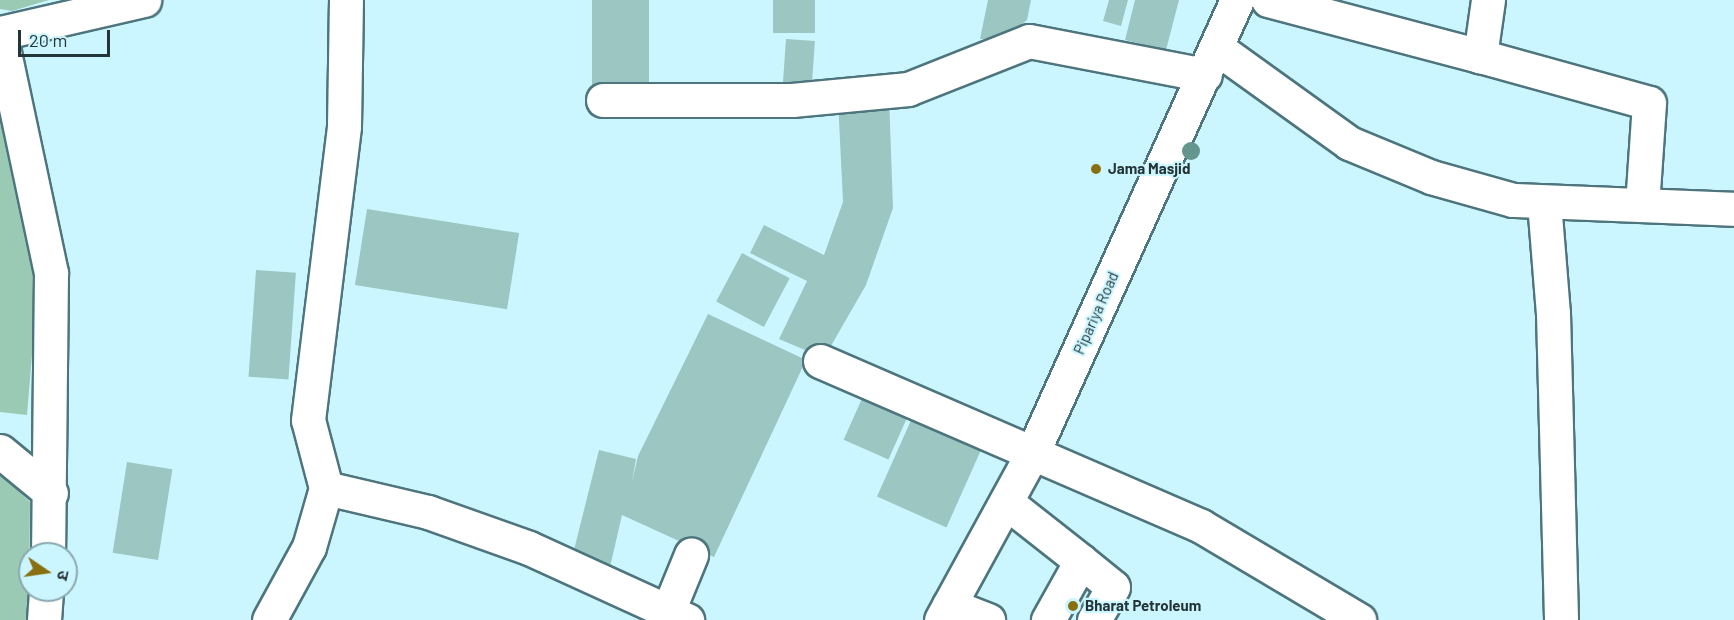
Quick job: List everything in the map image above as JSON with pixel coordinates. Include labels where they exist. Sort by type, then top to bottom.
[{"type":"main road","points":[[49,542],[51,493],[51,273],[0,33],[144,0]]},
{"type":"main road","points":[[268,620],[309,548],[326,488],[308,420],[344,126],[346,0]]},
{"type":"main road","name":"Pipariya Road","points":[[945,613],[1032,454],[1237,0]]},
{"type":"main road","points":[[1268,0],[1649,103],[1642,205]]},
{"type":"main road","points":[[1480,56],[1488,0]]},
{"type":"main road","points":[[603,100],[792,100],[908,89],[1029,41],[1211,61],[1348,143],[1431,177],[1513,200],[1734,209]]},
{"type":"main road","points":[[1544,202],[1553,313],[1561,620]]},
{"type":"main road","points":[[820,361],[1201,526],[1359,620]]},
{"type":"main road","points":[[0,451],[51,493]]},
{"type":"main road","points":[[326,488],[428,512],[484,532],[677,616],[691,555]]},
{"type":"main road","points":[[1006,502],[1113,586],[1094,620]]},
{"type":"main road","points":[[1048,620],[1081,561]]},
{"type":"main road","points":[[44,620],[45,602]]},
{"type":"main road","points":[[945,613],[988,620]]},
{"type":"green space","points":[[0,0],[49,0],[12,11],[0,9]]},
{"type":"green space","points":[[0,121],[37,295],[27,415],[0,412]]},
{"type":"green space","points":[[0,472],[30,502],[30,542],[18,542],[18,602],[29,602],[29,620],[0,620]]},
{"type":"building","points":[[592,0],[649,0],[649,87],[592,87]]},
{"type":"building","points":[[773,0],[815,0],[815,33],[773,33]]},
{"type":"building","points":[[988,0],[1031,0],[1027,20],[1004,38],[980,39]]},
{"type":"building","points":[[1109,0],[1128,0],[1121,26],[1103,21]]},
{"type":"building","points":[[1135,0],[1179,0],[1166,50],[1125,40]]},
{"type":"building","points":[[786,39],[815,41],[811,91],[783,89]]},
{"type":"building","points":[[889,96],[893,208],[866,285],[824,358],[779,339],[807,281],[750,253],[764,225],[824,255],[843,202],[838,100]]},
{"type":"building","points":[[367,209],[519,233],[507,309],[355,285]]},
{"type":"building","points":[[742,253],[790,278],[764,327],[716,302]]},
{"type":"building","points":[[256,270],[296,273],[288,380],[249,377]]},
{"type":"building","points":[[708,314],[806,360],[714,557],[622,515],[610,567],[572,558],[599,450],[636,459],[632,482],[638,456]]},
{"type":"building","points":[[864,394],[909,414],[888,460],[844,440]]},
{"type":"building","points":[[912,418],[981,449],[946,527],[877,497]]},
{"type":"building","points":[[127,462],[172,469],[158,560],[113,553]]},
{"type":"place","name":"Jama Masjid","points":[[1096,169]]},
{"type":"place","name":"Bharat Petroleum","points":[[1073,606]]}]
